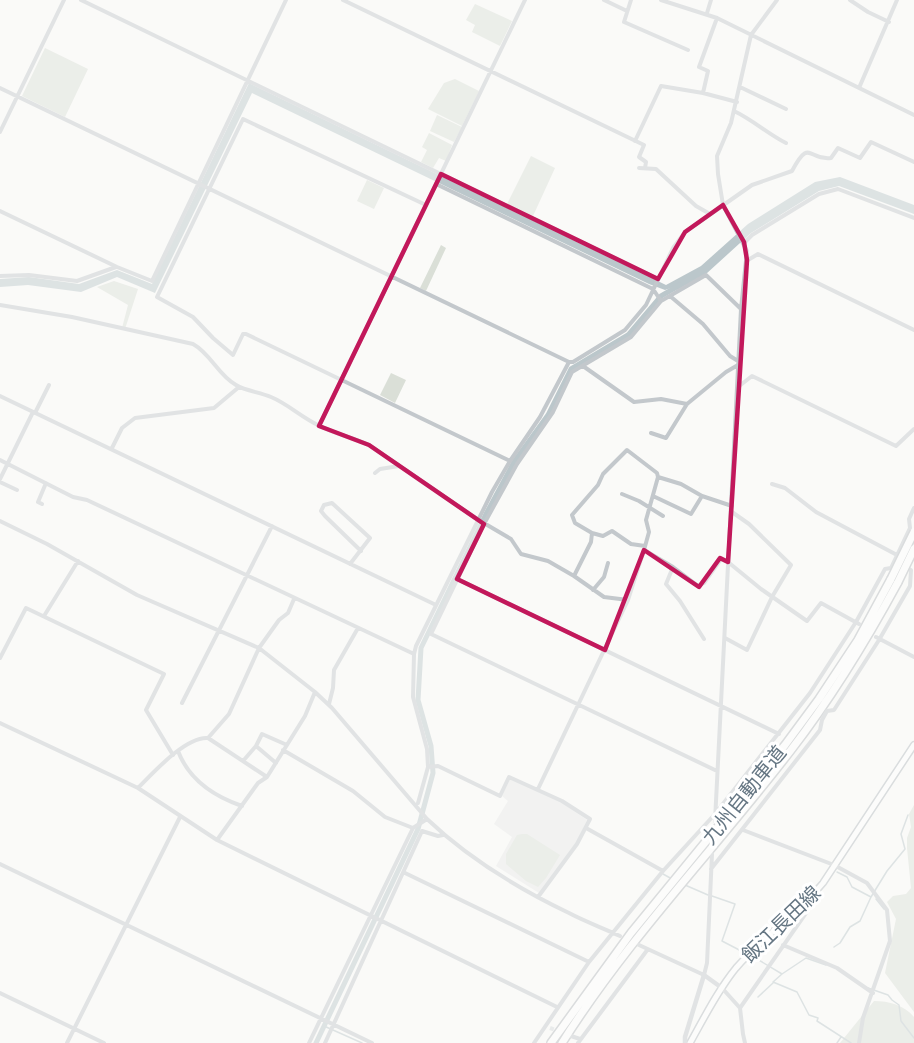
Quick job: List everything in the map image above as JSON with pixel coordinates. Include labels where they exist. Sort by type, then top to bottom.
[{"type":"highway","name":"九州自動車道","points":[[551,1043],[624,942],[791,750],[825,704],[864,644],[895,580],[914,531]]},
{"type":"highway","name":"九州自動車道","points":[[895,580],[914,549]]},
{"type":"highway","name":"九州自動車道","points":[[562,1043],[637,938],[667,903],[682,878]]},
{"type":"main road","name":"飯江長田線","points":[[690,1043],[735,970],[756,947],[809,900],[914,745]]},
{"type":"street","points":[[0,132],[64,0]]},
{"type":"street","points":[[81,0],[658,279]]},
{"type":"street","points":[[0,211],[117,267],[152,281],[286,0]]},
{"type":"street","points":[[343,0],[644,145],[639,157],[646,162],[645,168]]},
{"type":"street","points":[[320,426],[525,0]]},
{"type":"street","points":[[604,0],[627,11]]},
{"type":"street","points":[[631,0],[624,22],[688,50]]},
{"type":"street","points":[[661,0],[690,11],[706,13],[914,115]]},
{"type":"street","points":[[706,13],[711,0]]},
{"type":"street","points":[[715,820],[741,309],[747,260],[744,242],[723,205],[717,156],[737,102],[751,35],[777,0]]},
{"type":"street","points":[[850,0],[889,22]]},
{"type":"street","points":[[859,88],[897,0]]},
{"type":"street","points":[[703,93],[708,71],[699,67],[717,18]]},
{"type":"street","points":[[635,141],[661,86],[703,93],[737,102]]},
{"type":"street","points":[[740,87],[786,109]]},
{"type":"street","points":[[0,88],[569,362],[573,362],[626,330],[646,305],[681,237],[752,185],[792,171],[800,155],[814,154],[826,159],[831,158],[838,148],[860,158],[871,142],[914,162]]},
{"type":"street","points":[[734,111],[786,143]]},
{"type":"street","points":[[426,205],[245,119],[241,120],[157,297],[190,314],[233,355],[243,334],[246,334],[510,461]]},
{"type":"street","points":[[639,168],[656,169],[696,206],[710,214]]},
{"type":"street","points":[[436,184],[653,289],[661,301]]},
{"type":"street","points":[[744,242],[819,194],[838,189],[914,218]]},
{"type":"street","points":[[747,260],[758,254],[914,330]]},
{"type":"street","points":[[0,276],[28,275],[77,281],[117,267]]},
{"type":"street","points":[[717,771],[431,634],[484,524],[517,464],[549,420],[572,372],[631,337],[661,301],[706,275],[741,309]]},
{"type":"street","points":[[670,296],[704,324],[738,363]]},
{"type":"street","points":[[0,305],[72,317],[193,344],[202,350],[231,382],[239,387],[270,396],[320,426],[369,445],[484,524],[511,539],[521,554],[548,561],[604,597],[628,600]]},
{"type":"street","points":[[418,803],[429,767],[427,749],[413,697],[414,654],[477,519],[510,461],[540,417],[569,362]]},
{"type":"street","points":[[651,433],[666,438],[687,404],[738,363]]},
{"type":"street","points":[[583,366],[634,402],[661,399],[687,404]]},
{"type":"street","points":[[738,387],[752,376],[896,446],[914,429]]},
{"type":"street","points":[[17,490],[0,481],[49,385]]},
{"type":"street","points":[[112,448],[122,428],[135,418],[214,408],[239,387]]},
{"type":"street","points":[[0,396],[436,605]]},
{"type":"street","points":[[538,789],[628,600],[645,548],[649,532],[646,520],[658,477],[655,470],[627,450],[624,451],[572,515],[575,523],[592,533],[603,536],[612,531],[631,544],[645,548],[699,587],[721,559],[807,621],[821,603],[857,623]]},
{"type":"street","points":[[0,460],[247,578],[414,654]]},
{"type":"street","points":[[375,474],[380,469],[399,466]]},
{"type":"street","points":[[658,477],[681,484],[731,509],[791,565],[772,597],[747,650],[724,638]]},
{"type":"street","points":[[42,504],[38,502],[46,483]]},
{"type":"street","points":[[772,484],[784,488],[816,512],[897,555]]},
{"type":"street","points":[[622,494],[633,497],[663,516]]},
{"type":"street","points":[[652,496],[691,514],[702,496]]},
{"type":"street","points":[[350,564],[361,551],[370,538],[332,503],[324,505],[321,511],[325,516],[361,551]]},
{"type":"street","points":[[534,1043],[589,962],[663,871],[767,754],[857,623],[885,569],[891,568],[910,528],[909,519],[914,508]]},
{"type":"street","points":[[0,521],[47,543],[137,595],[259,648],[328,704],[426,820],[444,835],[518,886],[620,936]]},
{"type":"street","points":[[182,703],[272,526]]},
{"type":"street","points":[[574,576],[591,542],[592,533]]},
{"type":"street","points":[[44,616],[78,561]]},
{"type":"street","points":[[711,869],[820,730],[827,711],[834,710],[910,586],[911,570],[894,562]]},
{"type":"street","points":[[593,590],[604,577],[608,563]]},
{"type":"street","points":[[673,567],[666,584],[704,639]]},
{"type":"street","points":[[457,579],[779,734]]},
{"type":"street","points":[[208,738],[229,714],[259,648],[279,620],[288,613],[294,599]]},
{"type":"street","points":[[0,658],[26,608],[164,674],[146,710],[173,755]]},
{"type":"street","points":[[328,704],[333,688],[334,670],[358,628]]},
{"type":"street","points":[[877,639],[914,657]]},
{"type":"street","points":[[217,840],[258,783],[267,777],[304,716],[315,692]]},
{"type":"street","points":[[0,723],[138,788],[217,840],[557,1006]]},
{"type":"street","points":[[243,761],[256,746],[262,734],[286,745]]},
{"type":"street","points":[[138,788],[173,755],[200,737],[208,738],[267,777]]},
{"type":"street","points":[[256,746],[276,763]]},
{"type":"street","points":[[283,750],[353,791],[385,817],[413,828]]},
{"type":"street","points":[[178,751],[184,766],[213,794],[242,806]]},
{"type":"street","points":[[786,764],[792,767]]},
{"type":"street","points":[[429,767],[436,767],[500,796],[509,777],[562,801],[590,819],[578,844],[538,897]]},
{"type":"street","points":[[67,1043],[180,817]]},
{"type":"street","points":[[309,1043],[413,828],[426,820]]},
{"type":"street","points":[[586,828],[663,871]]},
{"type":"street","points":[[743,830],[834,865],[867,883],[887,910],[890,941],[863,1018],[859,1043]]},
{"type":"street","points":[[325,1043],[405,873],[422,831],[438,836],[444,835]]},
{"type":"street","points":[[685,1043],[707,963],[712,854]]},
{"type":"street","points":[[0,864],[372,1043]]},
{"type":"street","points":[[405,873],[589,962]]},
{"type":"street","points":[[740,1008],[806,913],[809,900]]},
{"type":"street","points":[[639,945],[704,975],[722,988],[740,1008],[746,1043]]},
{"type":"street","points":[[783,945],[837,969],[873,993]]},
{"type":"street","points":[[571,1036],[579,1041],[648,950]]},
{"type":"street","points":[[0,993],[104,1043]]},
{"type":"street","points":[[544,1026],[550,1029]]},
{"type":"highlighted area","points":[[441,174],[658,279],[685,232],[723,205],[744,242],[747,260],[728,562],[720,558],[699,587],[644,550],[605,650],[457,579],[484,524],[369,445],[319,426]]},
{"type":"shaded area","points":[[475,4],[512,21],[500,46],[472,32],[475,25],[466,20]]},
{"type":"shaded area","points":[[45,48],[88,69],[65,117],[22,96]]},
{"type":"shaded area","points":[[455,79],[479,91],[462,126],[428,109],[444,83]]},
{"type":"shaded area","points":[[249,83],[666,285],[701,266],[748,224],[815,182],[840,177],[914,205],[914,214],[839,186],[819,191],[751,233],[706,274],[677,290],[674,287],[665,290],[252,93],[155,293],[117,277],[81,292],[28,285],[0,287],[0,279],[29,277],[79,284],[117,270],[152,284]]},
{"type":"shaded area","points":[[437,115],[462,127],[454,142],[430,131]]},
{"type":"shaded area","points":[[429,133],[452,145],[446,161],[439,158],[433,168],[421,162],[427,150],[422,147]]},
{"type":"shaded area","points":[[531,156],[555,168],[533,216],[507,204]]},
{"type":"shaded area","points":[[367,180],[384,188],[374,209],[357,201]]},
{"type":"shaded area","points":[[441,245],[446,248],[426,291],[420,288]]},
{"type":"shaded area","points":[[114,281],[138,289],[125,329],[122,328],[128,305],[97,287]]},
{"type":"shaded area","points":[[391,373],[406,380],[395,403],[380,395]]},
{"type":"shaded area","points":[[510,779],[561,802],[587,820],[576,843],[539,893],[496,866],[512,837],[494,824],[508,801],[502,796]]},
{"type":"shaded area","points":[[914,805],[914,1012],[885,973],[896,919],[887,902],[893,896],[906,894],[911,888],[907,838],[911,827],[909,814]]},
{"type":"shaded area","points":[[527,834],[560,855],[538,887],[526,881],[506,864],[506,854],[517,835]]},
{"type":"shaded area","points":[[874,1001],[906,1009],[914,1017],[914,1043],[840,1043]]},
{"type":"waterway","points":[[316,1043],[418,829],[433,773],[431,746],[418,700],[421,648],[486,514],[514,462],[548,415],[571,369],[628,335],[661,296],[680,285]]},
{"type":"waterway","points":[[837,872],[847,877],[852,887],[871,897],[887,871],[905,849],[901,834],[908,815]]},
{"type":"waterway","points":[[663,874],[672,879]]},
{"type":"waterway","points":[[685,885],[708,895]]},
{"type":"waterway","points":[[712,896],[735,904],[722,941],[747,954]]},
{"type":"waterway","points":[[834,947],[840,943],[850,927],[860,921],[871,897]]},
{"type":"waterway","points":[[876,899],[884,909]]},
{"type":"waterway","points":[[752,956],[782,974],[806,958],[826,965]]},
{"type":"waterway","points":[[782,974],[773,982],[797,992],[809,1015],[818,1018],[817,1021],[851,1043]]},
{"type":"waterway","points":[[758,997],[773,983]]},
{"type":"waterway","points":[[868,988],[888,995],[899,1005],[901,1021],[914,1038]]},
{"type":"waterway","points":[[324,1026],[362,1043]]},
{"type":"waterway","points":[[837,1043],[841,1037]]},
{"type":"tunnel","points":[[768,754],[786,764]]},
{"type":"tunnel","points":[[550,1028],[569,1035]]}]
